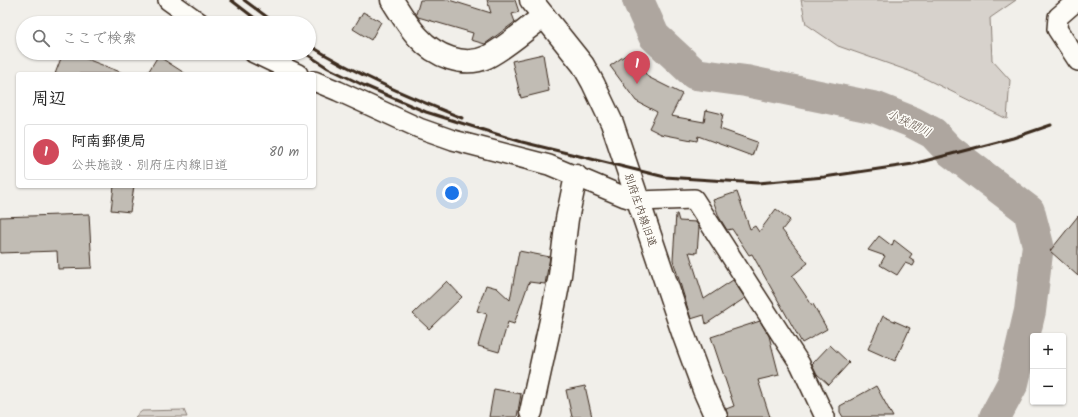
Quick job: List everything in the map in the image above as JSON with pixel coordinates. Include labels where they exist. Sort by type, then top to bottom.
[{"type":"street","points":[[168,0],[190,16]]},
{"type":"street","points":[[392,0],[420,38],[441,54],[458,61],[469,62],[487,57],[496,51],[537,8]]},
{"type":"street","points":[[1078,2],[1073,4],[1058,16],[1057,29],[1078,61]]},
{"type":"street","name":"別府庄内線旧道","points":[[537,8],[575,54],[593,83],[612,123],[684,336],[704,390],[716,417]]},
{"type":"street","points":[[269,60],[294,72]]},
{"type":"street","points":[[316,82],[345,93],[419,128],[461,142],[549,164],[638,201],[694,199],[800,364],[825,417]]},
{"type":"street","points":[[531,412],[553,311],[560,274],[567,219],[576,176]]},
{"type":"shaded area","points":[[801,0],[1016,0],[990,18],[992,60],[1010,80],[1007,119],[912,72],[838,46],[806,24]]},
{"type":"shaded area","points":[[184,410],[187,417],[135,417],[142,411]]},
{"type":"building","points":[[420,0],[449,0],[491,13],[487,0],[515,0],[519,12],[512,14],[515,22],[485,44],[471,40],[473,33],[418,17],[416,14]]},
{"type":"building","points":[[363,12],[381,22],[371,40],[353,29]]},
{"type":"building","points":[[630,52],[648,77],[682,94],[671,116],[704,122],[706,110],[723,114],[720,129],[757,142],[752,156],[698,136],[697,141],[661,134],[649,128],[657,112],[636,101],[610,66]]},
{"type":"building","points":[[543,54],[549,91],[521,98],[512,61]]},
{"type":"building","points":[[60,60],[89,60],[120,72],[56,72]]},
{"type":"building","points":[[156,60],[164,60],[183,72],[148,72]]},
{"type":"building","points":[[114,188],[134,188],[130,212],[111,210]]},
{"type":"building","points":[[737,192],[750,229],[755,226],[759,232],[776,209],[790,220],[782,230],[808,263],[792,276],[812,305],[813,304],[827,329],[802,343],[752,254],[749,255],[732,229],[727,230],[719,217],[713,200]]},
{"type":"building","points":[[89,214],[92,268],[58,269],[57,251],[0,253],[0,217]]},
{"type":"building","points":[[676,214],[679,221],[696,222],[699,227],[697,253],[689,252],[704,299],[733,280],[745,298],[706,324],[704,315],[691,319],[673,260]]},
{"type":"building","points":[[1078,216],[1078,276],[1050,251]]},
{"type":"building","points":[[879,236],[892,246],[894,240],[912,254],[909,258],[915,262],[913,266],[905,263],[897,275],[880,265],[885,256],[868,250]]},
{"type":"building","points":[[519,251],[550,257],[545,284],[529,282],[514,324],[508,322],[499,352],[478,346],[487,314],[477,311],[486,285],[497,288],[510,300]]},
{"type":"building","points":[[447,281],[462,297],[429,329],[413,314]]},
{"type":"building","points":[[883,316],[910,328],[895,361],[868,349]]},
{"type":"building","points":[[760,321],[769,336],[779,375],[758,380],[770,417],[728,417],[726,409],[734,406],[711,337]]},
{"type":"building","points":[[830,345],[849,363],[829,385],[817,374],[812,364]]},
{"type":"building","points":[[585,386],[592,417],[572,417],[566,390]]},
{"type":"building","points":[[876,386],[893,417],[843,417],[840,412],[840,406]]},
{"type":"building","points":[[494,389],[521,394],[517,417],[489,417]]},
{"type":"waterway","name":"小狭間川","points":[[638,0],[654,36],[695,74],[746,81],[877,108],[912,122],[933,133],[949,150],[1029,211],[1038,245],[1030,311],[1013,383],[995,417]]},
{"type":"railway","points":[[231,0],[252,16]]},
{"type":"railway","points":[[244,0],[266,16]]},
{"type":"railway","points":[[316,49],[365,76],[403,94],[462,118]]},
{"type":"railway","points":[[316,60],[328,68],[363,85],[426,112],[522,142],[665,177],[758,183],[824,177],[913,164],[1013,138],[1051,125]]},
{"type":"place","name":"阿南郵便局","points":[[637,84]]}]
